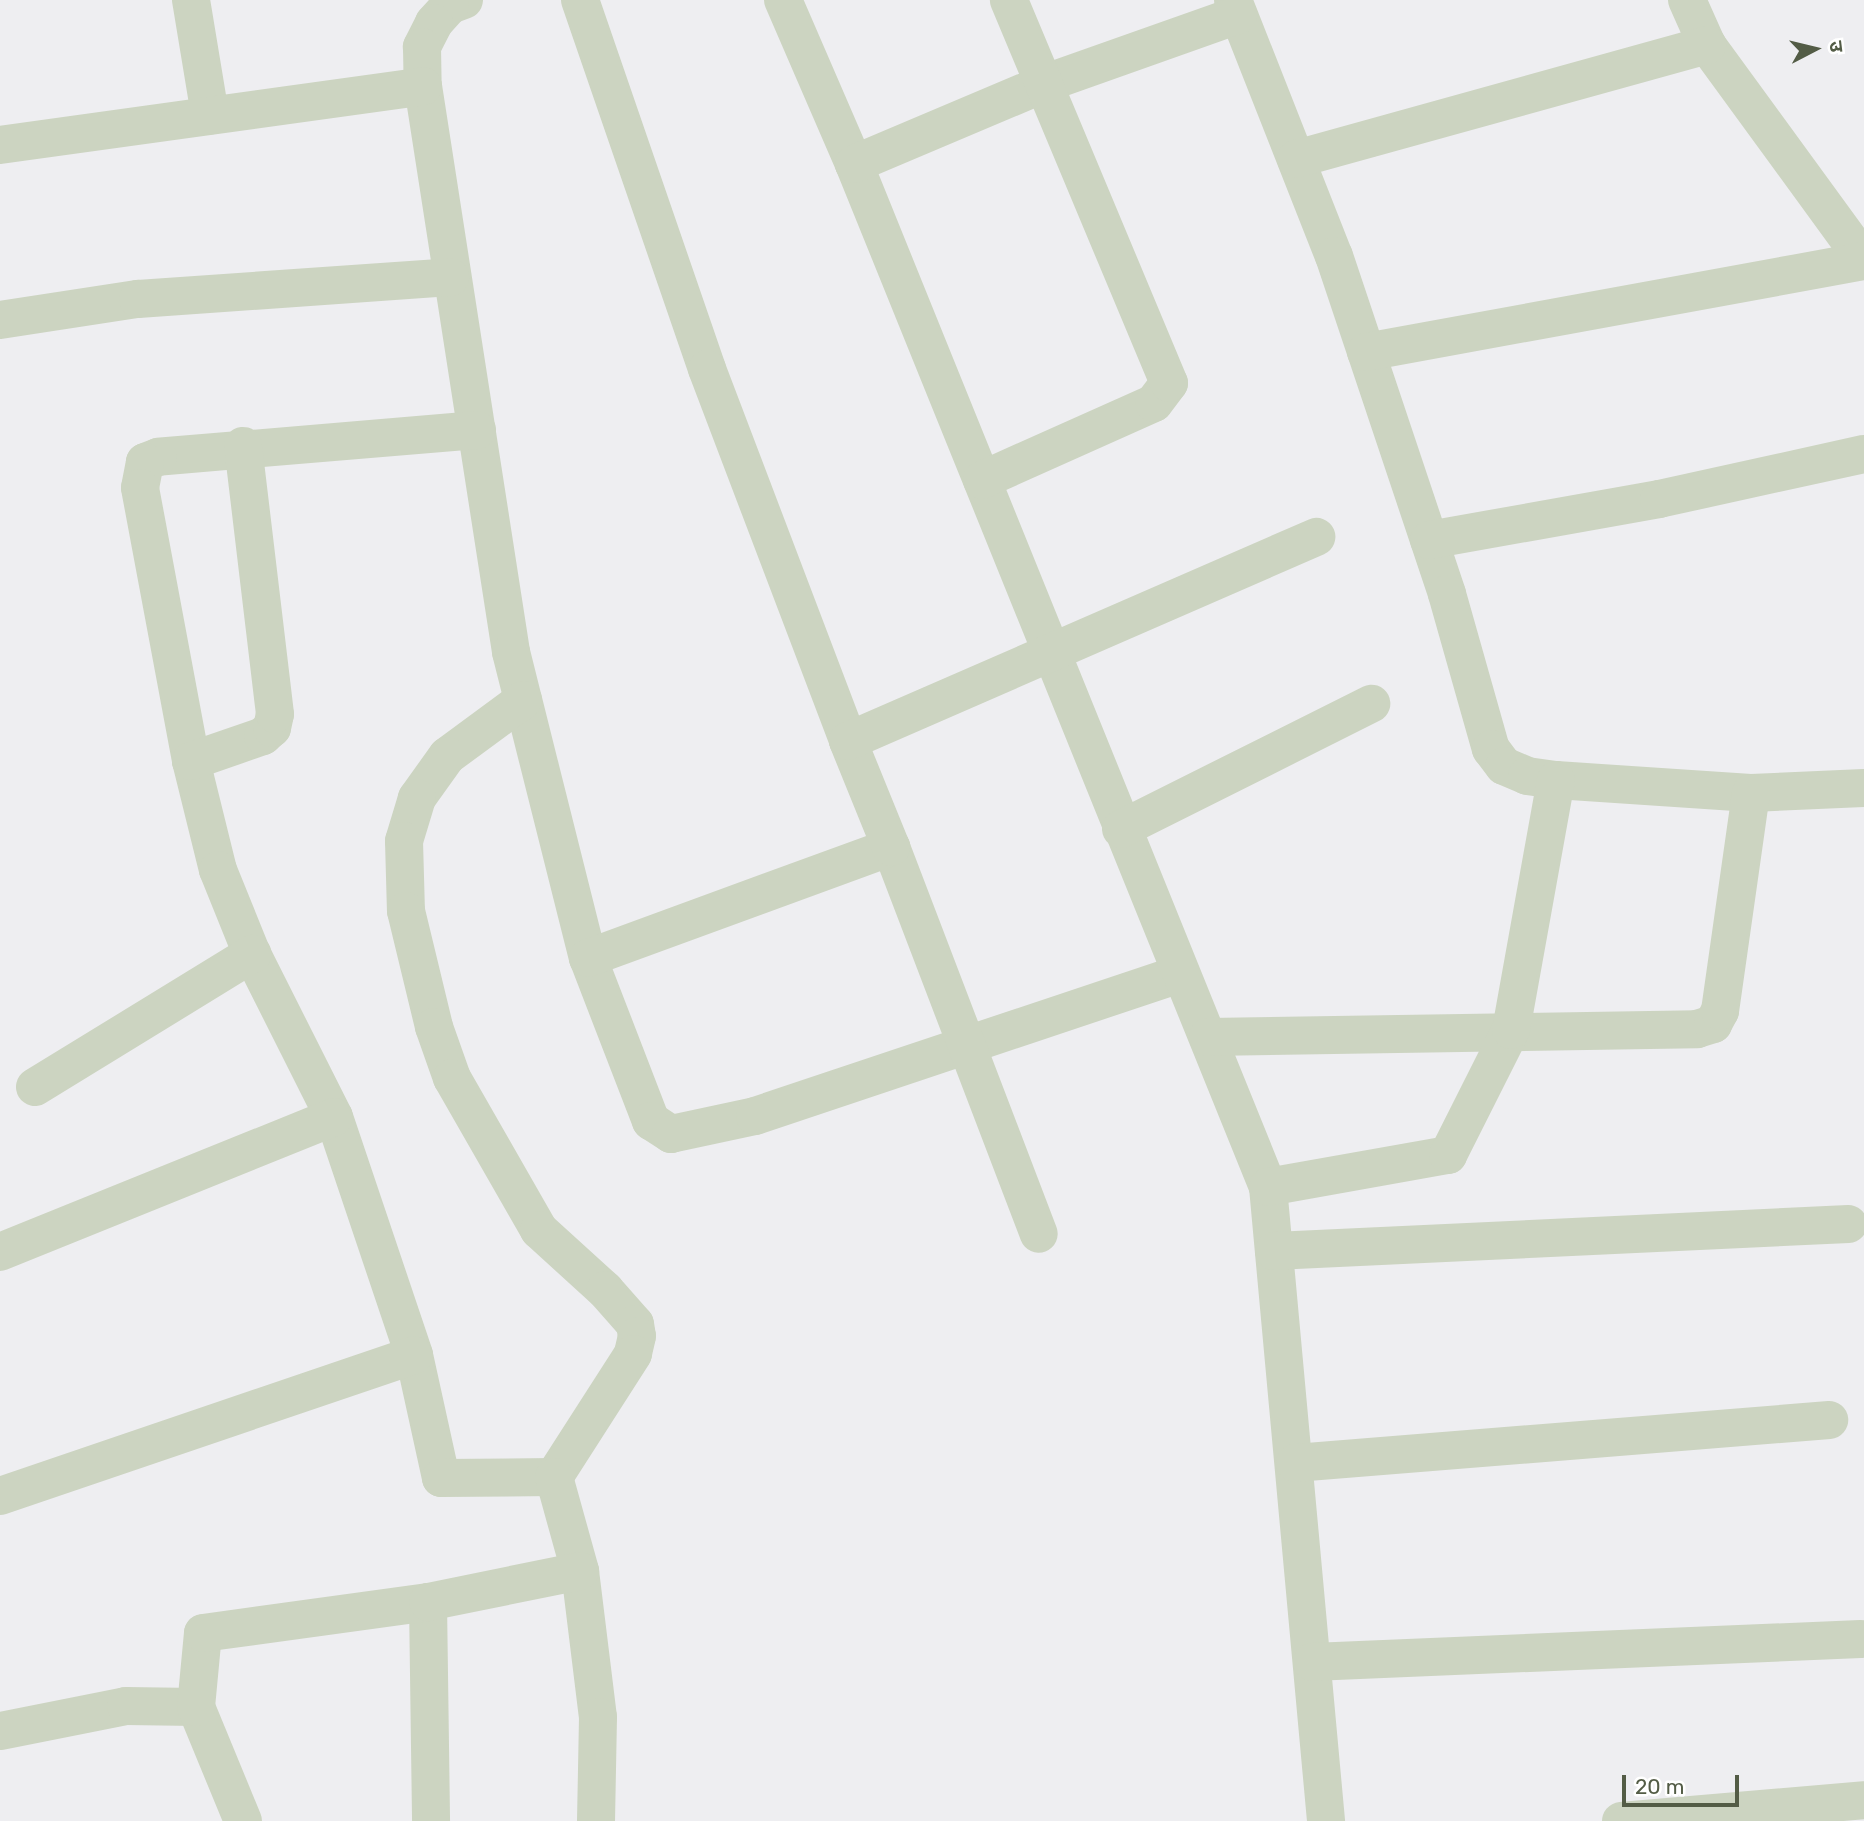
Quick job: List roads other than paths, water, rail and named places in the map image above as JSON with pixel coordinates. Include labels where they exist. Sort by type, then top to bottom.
[{"type":"street","points":[[191,0],[210,115]]},
{"type":"street","points":[[464,0],[450,5],[434,23],[422,47],[423,86],[450,277],[511,652],[588,958],[650,1121],[671,1134],[755,1116],[1178,974]]},
{"type":"street","points":[[580,0],[707,369],[1039,1234]]},
{"type":"street","points":[[783,0],[854,163],[1178,974],[1208,1037],[1268,1187],[1326,1821]]},
{"type":"street","points":[[982,480],[1154,402],[1169,383],[1046,83],[1009,0]]},
{"type":"street","points":[[1366,352],[1864,261],[1707,45],[1687,0]]},
{"type":"street","points":[[854,163],[1236,7],[1296,159],[1366,352],[1429,540],[1490,749],[1504,766],[1527,776],[1556,780],[1751,793],[1864,788]]},
{"type":"street","points":[[1296,159],[1707,45]]},
{"type":"street","points":[[0,145],[423,86]]},
{"type":"street","points":[[0,320],[138,299],[450,277]]},
{"type":"street","points":[[477,430],[243,446],[158,457],[145,462],[140,475],[191,761],[218,870],[252,954],[334,1117],[414,1354],[441,1478],[554,1477]]},
{"type":"street","points":[[191,761],[263,736],[272,729],[275,714],[243,446]]},
{"type":"street","points":[[1429,540],[1659,499],[1864,454]]},
{"type":"street","points":[[848,741],[1050,650],[1316,537]]},
{"type":"street","points":[[523,700],[446,757],[417,798],[404,841],[406,911],[434,1027],[452,1078],[493,1154],[539,1230],[635,1324],[638,1336],[633,1354],[554,1477],[580,1571],[598,1717],[596,1821]]},
{"type":"street","points":[[1121,829],[1371,704]]},
{"type":"street","points":[[1268,1187],[1448,1155],[1511,1030],[1556,780]]},
{"type":"street","points":[[1208,1037],[1697,1029],[1713,1024],[1720,1011],[1751,793]]},
{"type":"street","points":[[588,958],[891,846]]},
{"type":"street","points":[[35,1087],[252,954]]},
{"type":"street","points":[[0,1252],[334,1117]]},
{"type":"street","points":[[1274,1251],[1848,1224]]},
{"type":"street","points":[[0,1496],[414,1354]]},
{"type":"street","points":[[1294,1463],[1829,1420]]},
{"type":"street","points":[[243,1821],[196,1707],[203,1633],[428,1602],[580,1571]]},
{"type":"street","points":[[428,1602],[431,1821]]},
{"type":"street","points":[[1312,1662],[1861,1639]]},
{"type":"street","points":[[0,1731],[125,1706],[196,1707]]},
{"type":"street","points":[[1621,1821],[1864,1800]]}]
